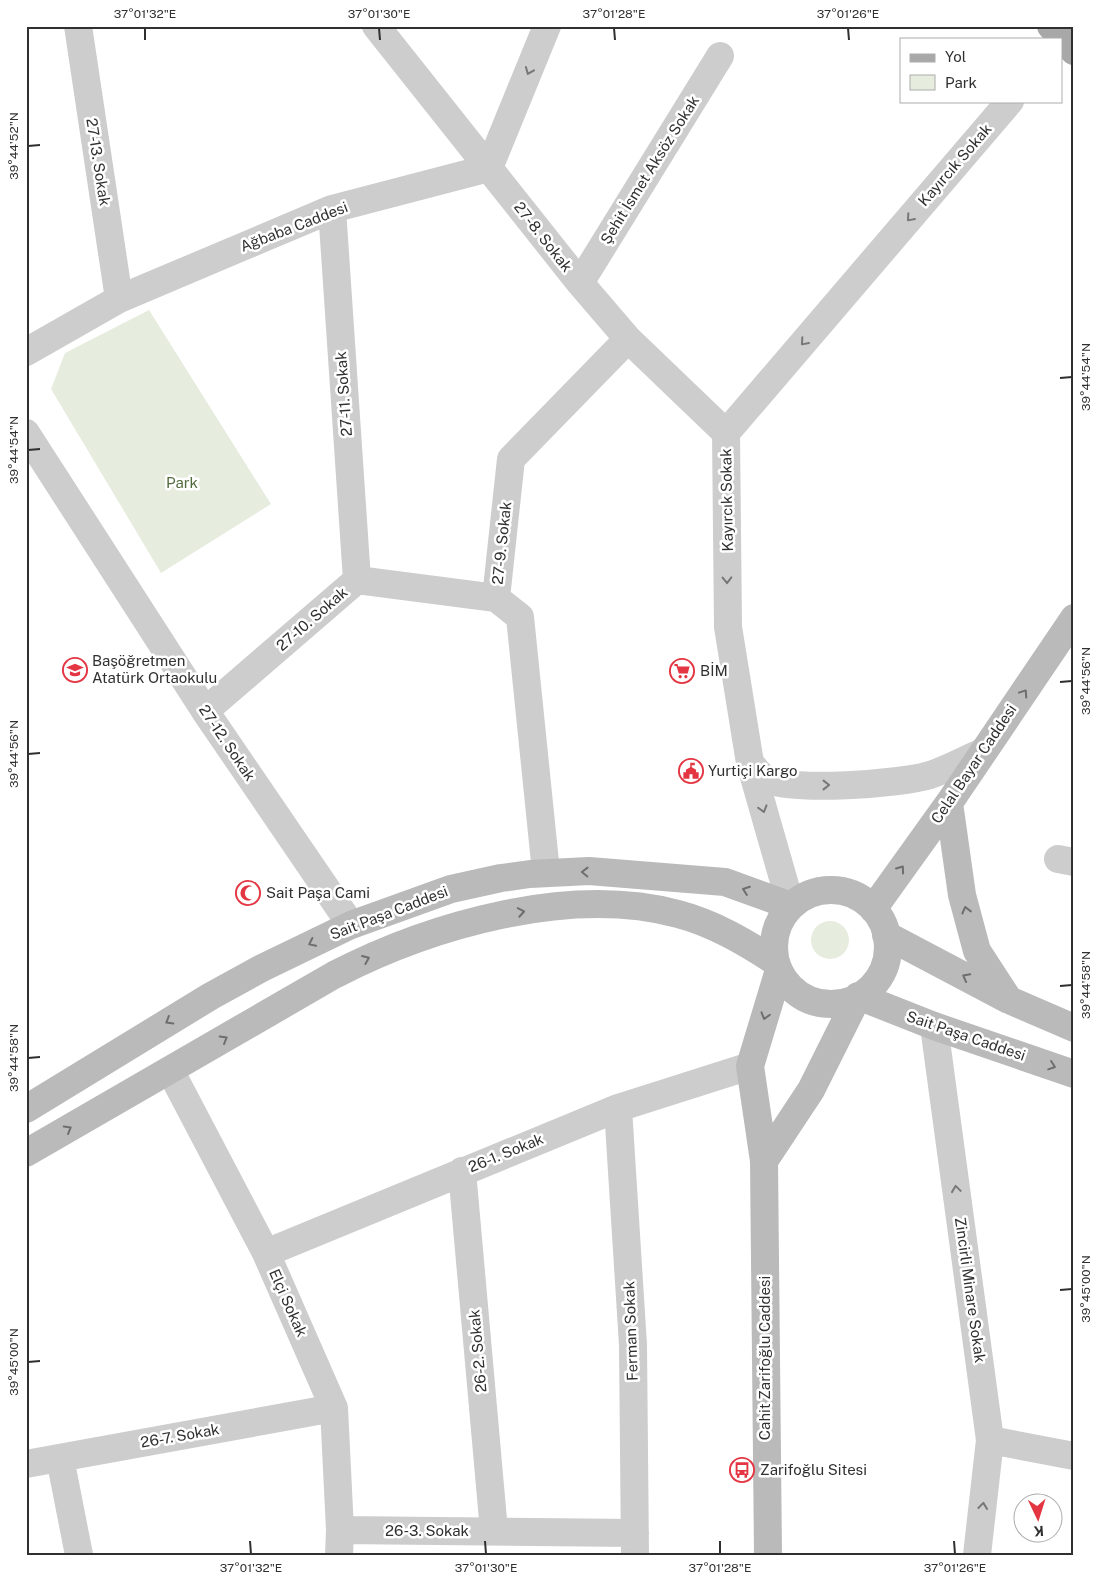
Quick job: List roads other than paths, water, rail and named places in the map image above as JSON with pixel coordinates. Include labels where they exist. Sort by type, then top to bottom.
[{"type":"street","name":"27-13. Sokak","points":[[78,26],[118,299]]},
{"type":"street","name":"27-8. Sokak","points":[[376,26],[580,283],[628,339],[726,433]]},
{"type":"street","points":[[489,168],[547,26]]},
{"type":"street","name":"Şehit İsmet Aksöz Sokak","points":[[580,283],[720,56]]},
{"type":"street","name":"Kayırcık Sokak","points":[[792,906],[750,763],[728,627],[726,433],[1009,102]]},
{"type":"street","name":"Ağbaba Caddesi","points":[[26,352],[118,299],[332,209],[489,168]]},
{"type":"street","name":"27-11. Sokak","points":[[332,209],[357,580]]},
{"type":"street","name":"27-9. Sokak","points":[[546,872],[520,617],[496,598],[511,459],[628,339]]},
{"type":"street","name":"27-12. Sokak","points":[[26,433],[205,711],[351,925]]},
{"type":"street","name":"27-10. Sokak","points":[[205,711],[357,580],[496,598]]},
{"type":"street","name":"Celal Bayar Caddesi","points":[[873,909],[949,803],[1074,618]]},
{"type":"street","points":[[750,763],[766,779],[796,785],[840,785],[893,782],[930,775],[983,752]]},
{"type":"street","points":[[949,803],[962,895],[977,952],[1009,1000]]},
{"type":"street","name":"Sait Paşa Caddesi","points":[[26,1108],[211,996],[262,968],[351,925],[451,889],[501,878],[546,872],[589,871],[725,882],[792,906]]},
{"type":"street","points":[[26,1153],[358,962],[420,938],[505,914],[576,906],[616,904],[678,914],[704,923],[746,942],[777,966],[791,988],[816,1002],[836,1004],[858,996],[870,988],[882,971],[887,950],[886,935],[881,921],[873,909],[854,896],[833,890],[818,892],[792,906],[779,923],[775,934],[777,966]]},
{"type":"street","points":[[886,935],[1009,1000],[1074,1028]]},
{"type":"street","name":"Cahit Zarifoğlu Caddesi","points":[[768,1555],[764,1161],[750,1066],[777,966]]},
{"type":"street","points":[[764,1161],[811,1090],[858,996]]},
{"type":"street","name":"Sait Paşa Caddesi","points":[[858,996],[934,1026],[1074,1074]]},
{"type":"street","name":"Zincirli Minare Sokak","points":[[934,1026],[990,1440],[977,1555]]},
{"type":"street","name":"26-1. Sokak","points":[[266,1253],[618,1108],[750,1066]]},
{"type":"street","name":"Elçi Sokak","points":[[170,1070],[266,1253],[334,1408],[340,1542]]},
{"type":"street","name":"Ferman Sokak","points":[[618,1108],[633,1345],[635,1544]]},
{"type":"street","name":"26-2. Sokak","points":[[462,1171],[494,1531]]},
{"type":"street","name":"26-7. Sokak","points":[[26,1464],[334,1408]]},
{"type":"street","points":[[990,1440],[1074,1456]]},
{"type":"street","points":[[60,1458],[79,1555]]},
{"type":"street","name":"26-3. Sokak","points":[[340,1542],[494,1531],[635,1544]]},
{"type":"place","name":"Başöğretmen Atatürk Ortaokulu","points":[[75,670]]},
{"type":"place","name":"BİM","points":[[682,671]]},
{"type":"place","name":"Yurtiçi Kargo","points":[[691,771]]},
{"type":"place","name":"Sait Paşa Cami","points":[[248,893]]},
{"type":"place","name":"Zarifoğlu Sitesi","points":[[742,1470]]},
{"type":"park label","name":"Park","points":[[182,483]]}]
